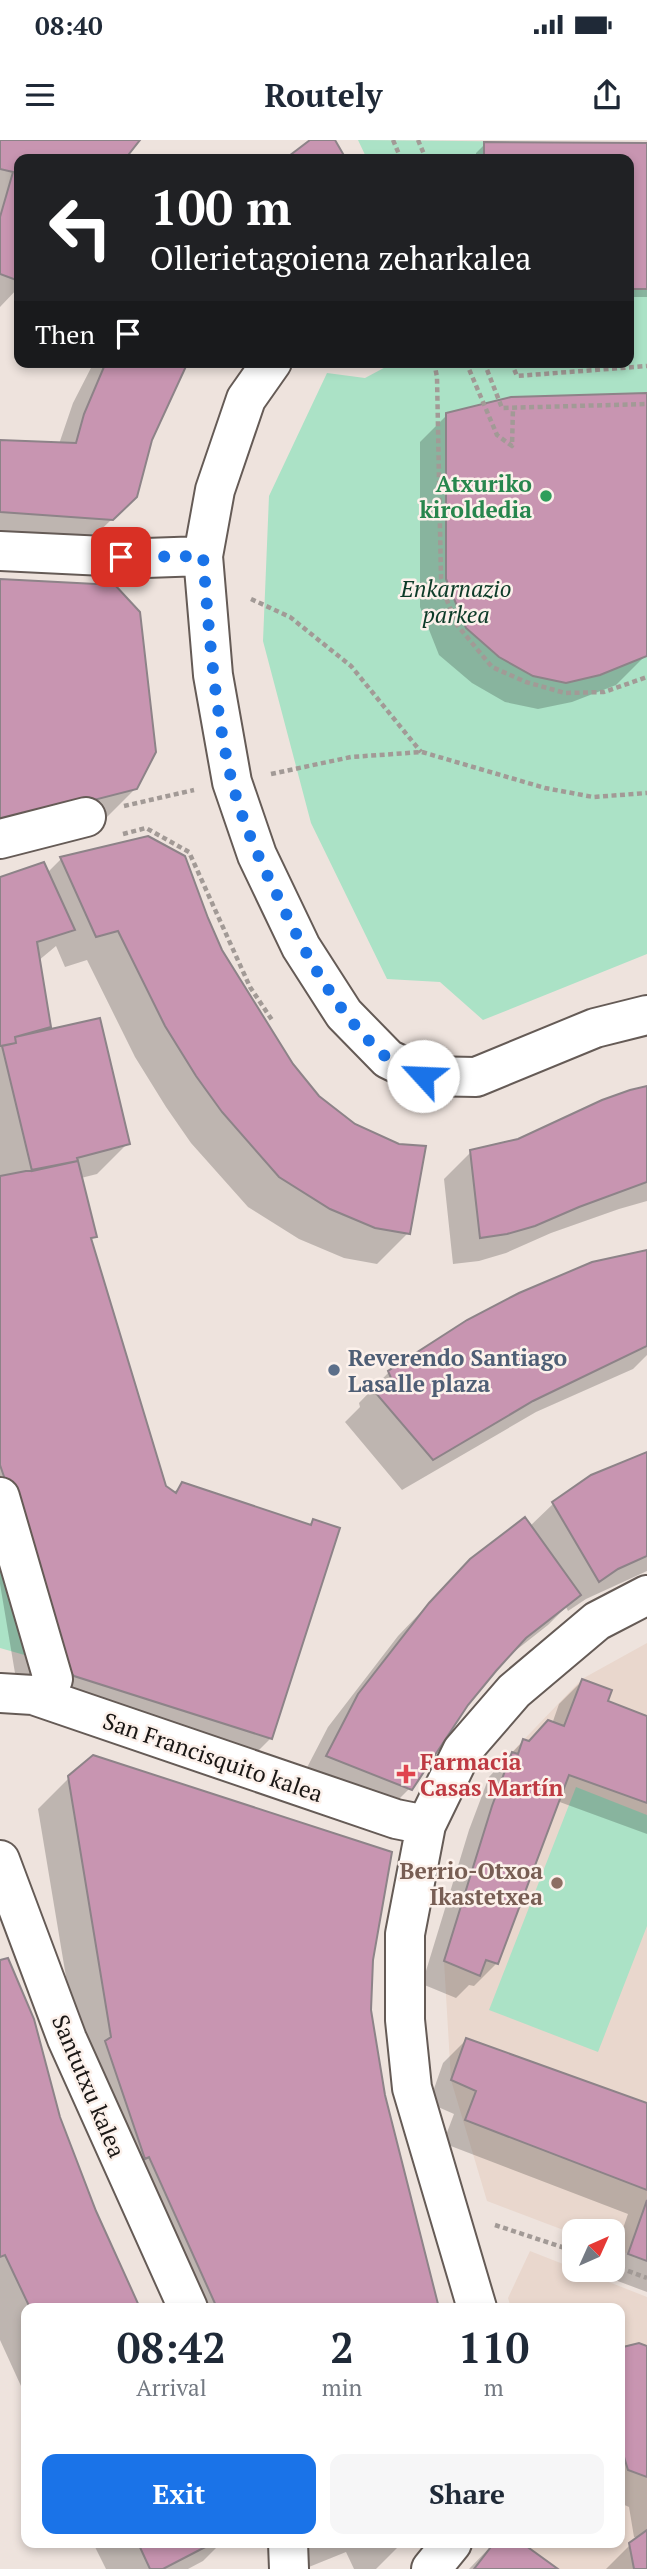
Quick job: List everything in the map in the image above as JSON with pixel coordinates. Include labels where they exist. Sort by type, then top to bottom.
[{"type":"street","points":[[268,368],[246,399],[215,490],[203,556],[213,675],[232,782],[257,855],[301,947],[344,1014],[388,1059],[423,1076],[476,1077],[595,1028],[647,1015]]},
{"type":"street","points":[[0,551],[146,558],[203,556]]},
{"type":"street","points":[[0,839],[86,817]]},
{"type":"street","points":[[0,1497],[53,1679]]},
{"type":"street","points":[[476,2303],[412,2088],[406,2033],[405,1934],[426,1825],[462,1751],[514,1691],[597,1621],[647,1595]]},
{"type":"street","name":"San Francisquito kalea","points":[[0,1693],[33,1695],[396,1819],[426,1825]]},
{"type":"street","name":"Santutxu kalea","points":[[0,1860],[67,2039],[186,2303]]},
{"type":"street","points":[[288,2548],[289,2569]]},
{"type":"street","points":[[431,2569],[448,2548]]},
{"type":"path","points":[[435,368],[441,578],[457,625],[492,667],[526,682],[565,693],[604,692],[647,677]]},
{"type":"path","points":[[469,368],[497,435],[512,446],[513,408]]},
{"type":"path","points":[[486,368],[502,408],[647,404]]},
{"type":"path","points":[[514,368],[517,376],[621,368]]},
{"type":"path","points":[[251,599],[290,617],[351,666],[422,752]]},
{"type":"path","points":[[145,800],[351,757],[422,752],[545,788],[593,797],[647,793]]},
{"type":"path","points":[[120,835],[146,828],[189,852],[250,987],[272,1020]]},
{"type":"path","points":[[489,2224],[562,2247]]},
{"type":"path","points":[[625,2270],[647,2278]]},
{"type":"shaded area","name":"Berrio-Otxoa Ikastetxea","points":[[647,1643],[647,2261],[625,2253],[625,2219],[562,2219],[562,2229],[487,2201],[451,2080],[444,1961],[492,1806],[512,1752],[582,1679]]},
{"type":"shaded area","points":[[530,2251],[562,2264],[562,2282],[609,2282],[647,2297],[647,2569],[558,2569],[529,2548],[625,2548],[625,2303],[510,2303],[508,2298]]},
{"type":"green space","name":"Enkarnazio parkea","points":[[358,140],[647,143],[647,954],[483,1020],[440,982],[387,979],[311,823],[263,641],[269,496],[327,373],[365,378],[384,368],[634,368],[634,154],[365,154]]},
{"type":"green space","points":[[0,1540],[35,1658],[0,1648]]},
{"type":"green space","points":[[576,1787],[647,1815],[647,1926],[598,2052],[489,2010]]},
{"type":"building","points":[[0,140],[140,140],[129,154],[14,154],[14,279],[0,274],[0,217],[13,172],[0,169]]},
{"type":"building","points":[[310,140],[335,140],[343,154],[292,154]]},
{"type":"building","points":[[484,142],[647,143],[647,289],[634,289],[634,154],[484,154]]},
{"type":"building","points":[[103,368],[185,368],[152,440],[137,497],[113,520],[0,512],[0,440],[76,443],[84,414]]},
{"type":"building","name":"Atxuriko kiroldedia","points":[[647,393],[647,656],[600,675],[566,683],[533,676],[499,657],[466,628],[446,579],[446,413],[511,397]]},
{"type":"building","points":[[0,579],[115,585],[140,612],[156,752],[137,789],[0,824]]},
{"type":"building","points":[[148,836],[185,856],[222,950],[293,1064],[319,1096],[355,1124],[399,1144],[426,1146],[410,1234],[375,1228],[330,1209],[279,1177],[222,1112],[196,1076],[165,1026],[118,931],[96,937],[60,857]]},
{"type":"building","points":[[44,862],[75,930],[37,942],[51,1027],[15,1037],[16,1043],[0,1046],[0,877]]},
{"type":"building","points":[[100,1018],[130,1144],[77,1158],[78,1161],[32,1171],[2,1046],[16,1043],[15,1037]]},
{"type":"building","points":[[647,1086],[647,1182],[535,1226],[480,1238],[470,1150],[518,1139],[602,1100]]},
{"type":"building","points":[[78,1161],[97,1237],[91,1238],[166,1486],[176,1493],[182,1482],[311,1525],[313,1519],[340,1528],[272,1739],[74,1676],[46,1648],[30,1552],[0,1465],[0,1176]]},
{"type":"building","points":[[647,1250],[647,1346],[533,1401],[433,1460],[374,1391],[391,1378],[388,1371],[467,1320],[519,1293],[592,1262]]},
{"type":"building","points":[[647,1452],[647,1556],[618,1569],[599,1582],[552,1502],[591,1475]]},
{"type":"building","points":[[525,1517],[581,1595],[526,1638],[496,1671],[468,1705],[412,1790],[326,1756],[358,1694],[429,1603],[470,1559]]},
{"type":"building","points":[[582,1679],[612,1690],[608,1701],[647,1716],[647,1803],[569,1775],[498,1964],[486,1960],[480,1976],[444,1961],[492,1806],[512,1752],[518,1754],[523,1739],[529,1741],[548,1720],[564,1726]]},
{"type":"building","points":[[93,1755],[392,1852],[373,1960],[371,2010],[385,2095],[438,2303],[215,2303],[149,2157],[145,2159],[105,2041],[111,2037],[68,1776]]},
{"type":"building","points":[[8,1958],[34,2019],[60,2117],[96,2211],[138,2303],[28,2303],[5,2255],[0,2257],[0,1960]]},
{"type":"building","points":[[466,2038],[647,2103],[647,2190],[465,2120],[476,2091],[451,2080]]},
{"type":"building","points":[[647,2200],[647,2261],[628,2254]]},
{"type":"building","points":[[639,2343],[647,2346],[647,2477],[628,2470],[625,2460],[625,2346]]},
{"type":"building","points":[[647,2530],[647,2569],[634,2569],[629,2543]]},
{"type":"building","points":[[140,2548],[203,2548],[163,2569],[150,2569]]},
{"type":"building","points":[[490,2548],[529,2548],[558,2569],[474,2569]]},
{"type":"place","name":"Atxuriko kiroldedia","points":[[546,496]]},
{"type":"place","name":"Reverendo Santiago Lasalle plaza","points":[[334,1370]]},
{"type":"place","name":"Farmacia Casas Martín","points":[[406,1774]]},
{"type":"place","name":"Berrio-Otxoa Ikastetxea","points":[[557,1883]]},
{"type":"route","points":[[121,557],[203,556],[213,675],[232,782],[257,855],[301,947],[344,1014],[388,1059],[423,1076]]}]
